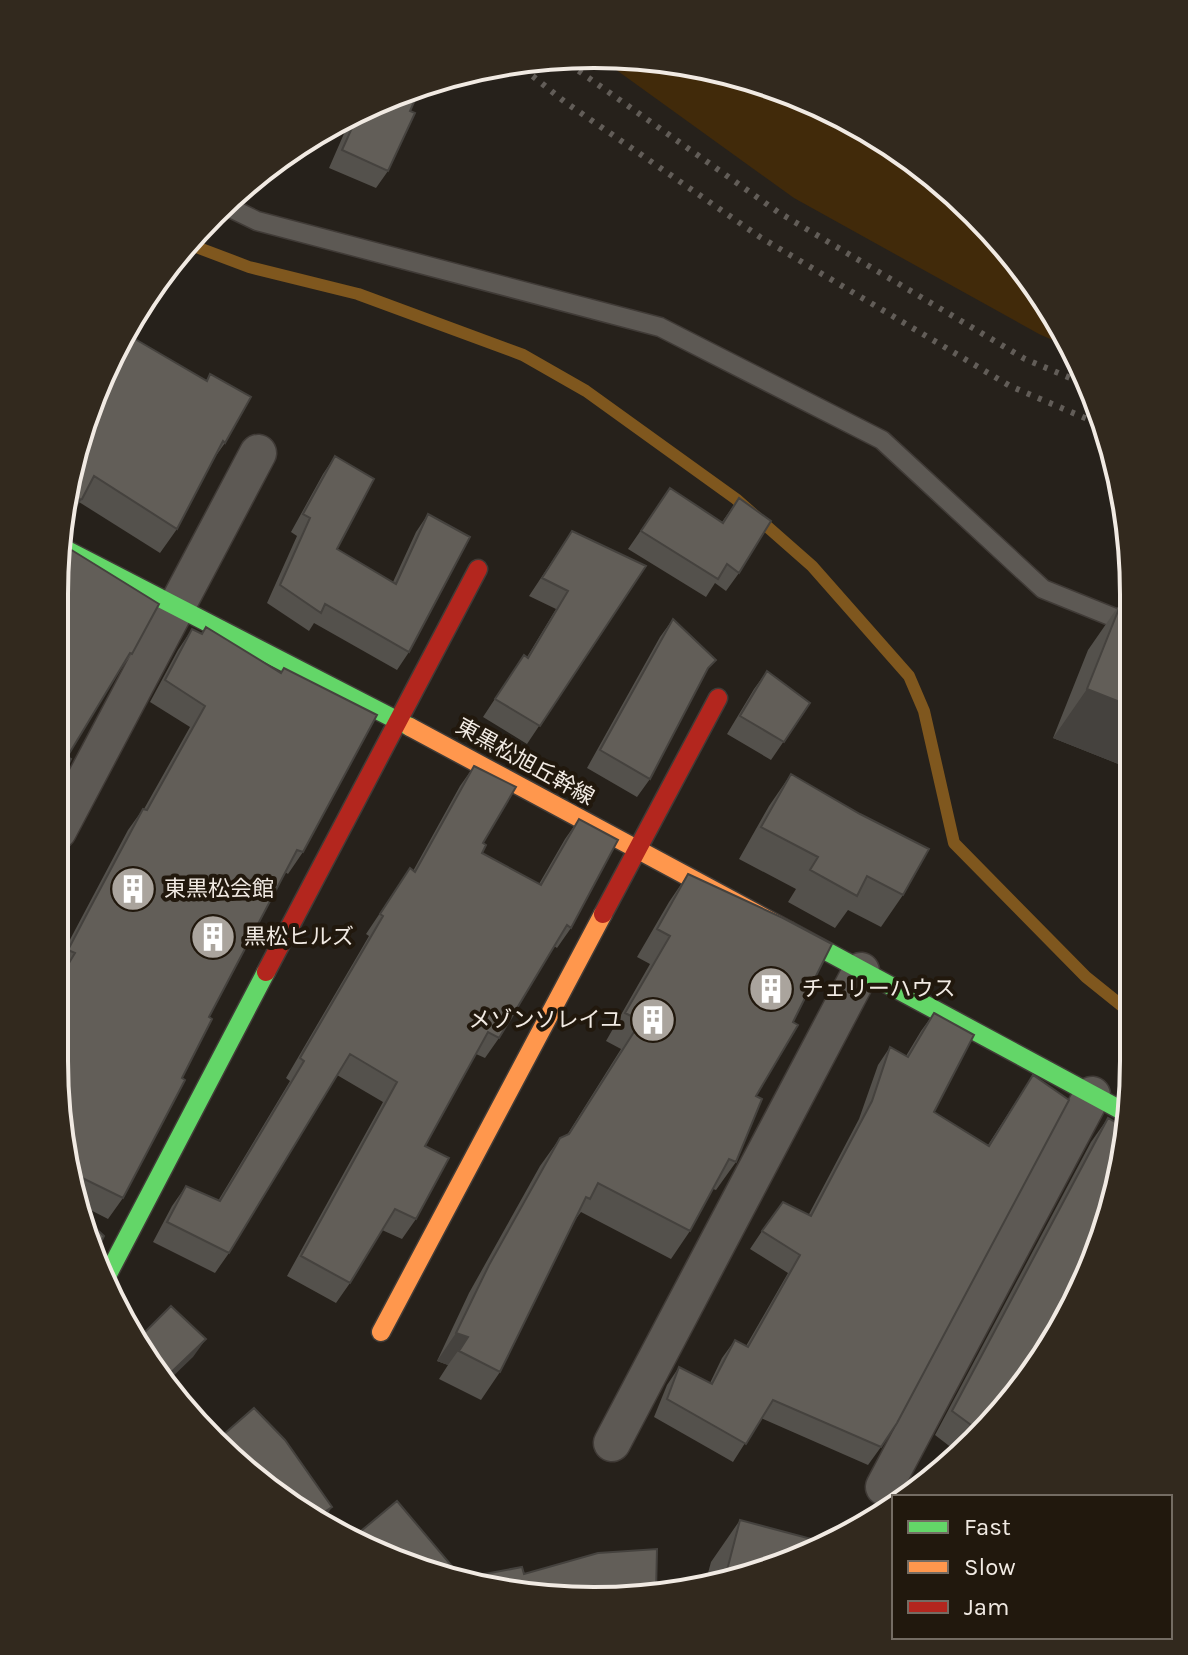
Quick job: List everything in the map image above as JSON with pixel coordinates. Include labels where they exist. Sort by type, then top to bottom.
[{"type":"street","points":[[68,812],[258,453]]},
{"type":"street","name":"東黒松旭丘幹線","points":[[70,552],[399,721],[1117,1108]]},
{"type":"street","points":[[111,1269],[478,569]]},
{"type":"street","points":[[381,1332],[718,698]]},
{"type":"street","points":[[612,1443],[861,971]]},
{"type":"street","points":[[884,1487],[1092,1095]]},
{"type":"lane","points":[[235,210],[257,221],[660,327],[882,440],[1043,589],[1120,620]]},
{"type":"shaded area","points":[[614,69],[697,78],[730,86],[795,108],[857,138],[914,177],[966,222],[1011,274],[1056,341],[1039,334],[794,198]]},
{"type":"building","points":[[415,100],[410,111],[415,113],[388,171],[342,150],[353,126]]},
{"type":"building","points":[[134,338],[207,381],[210,374],[251,397],[225,443],[223,441],[177,529],[94,476],[82,499],[77,500],[96,425]]},
{"type":"building","points":[[335,456],[374,479],[337,549],[396,584],[428,514],[470,537],[409,652],[325,604],[321,613],[280,585],[310,518],[303,514]]},
{"type":"building","points":[[670,488],[723,523],[739,498],[771,521],[739,573],[727,564],[718,579],[641,531]]},
{"type":"building","points":[[572,531],[646,566],[540,726],[495,699],[524,655],[528,658],[568,591],[542,578]]},
{"type":"building","points":[[70,549],[159,604],[68,755]]},
{"type":"building","points":[[1120,606],[1120,702],[1087,689]]},
{"type":"building","points":[[673,619],[716,660],[708,668],[650,779],[600,750]]},
{"type":"building","points":[[206,627],[281,673],[284,668],[377,715],[303,852],[297,850],[209,1017],[212,1019],[182,1078],[185,1080],[123,1198],[81,1178],[78,1164],[68,1061],[68,965],[75,953],[68,950],[143,809],[147,810],[205,706],[165,680],[192,629],[202,634]]},
{"type":"building","points":[[767,671],[810,703],[784,742],[740,716]]},
{"type":"building","points":[[474,766],[516,787],[483,843],[486,845],[482,853],[541,885],[579,819],[618,840],[571,928],[567,925],[499,1038],[488,1032],[425,1146],[449,1158],[416,1219],[395,1209],[350,1283],[301,1256],[397,1082],[350,1054],[229,1253],[167,1222],[186,1186],[220,1201],[304,1061],[300,1058],[383,916],[380,914],[410,868],[415,872]]},
{"type":"building","points":[[791,774],[929,849],[903,895],[867,876],[857,896],[810,870],[818,857],[761,827]]},
{"type":"building","points":[[688,874],[832,944],[793,1022],[798,1025],[756,1096],[762,1099],[736,1162],[729,1159],[690,1231],[598,1183],[590,1199],[586,1197],[500,1372],[459,1351],[468,1337],[456,1333],[489,1265],[560,1138],[569,1134],[641,1021],[625,1013],[670,936],[657,929]]},
{"type":"building","points":[[934,1013],[974,1035],[934,1112],[989,1146],[1033,1075],[1069,1100],[897,1423],[881,1447],[773,1400],[746,1444],[667,1399],[679,1367],[712,1384],[735,1340],[748,1347],[800,1255],[762,1231],[783,1202],[811,1216],[872,1101],[890,1047],[908,1057]]},
{"type":"building","points":[[1108,1118],[1115,1122],[1102,1197],[1066,1294],[1031,1353],[972,1426],[952,1411]]},
{"type":"building","points":[[95,1228],[104,1236],[101,1243]]},
{"type":"building","points":[[171,1306],[206,1339],[171,1372],[144,1333]]},
{"type":"building","points":[[254,1408],[285,1440],[332,1507],[324,1512],[302,1498],[224,1434]]},
{"type":"building","points":[[397,1501],[453,1568],[393,1547],[360,1532]]},
{"type":"building","points":[[740,1520],[813,1539],[763,1559],[727,1570]]},
{"type":"building","points":[[657,1549],[656,1583],[560,1586],[481,1575],[522,1567],[524,1574],[598,1553]]},
{"type":"waterway","points":[[198,248],[249,267],[358,294],[523,355],[586,391],[736,499],[812,566],[909,676],[924,711],[954,843],[1086,977],[1120,1004]]},
{"type":"railway","points":[[575,69],[778,212],[1025,359],[1074,380]]},
{"type":"railway","points":[[528,73],[565,102],[760,237],[1010,386],[1090,420]]},
{"type":"traffic: fast","points":[[70,552],[410,727]]},
{"type":"traffic: fast","points":[[789,931],[1117,1108]]},
{"type":"traffic: fast","points":[[111,1269],[266,972]]},
{"type":"traffic: slow","points":[[410,727],[789,931]]},
{"type":"traffic: slow","points":[[381,1332],[603,914]]},
{"type":"traffic: jam","points":[[266,972],[478,569]]},
{"type":"traffic: jam","points":[[603,914],[718,698]]},
{"type":"place","name":"東黒松会館","points":[[133,889]]},
{"type":"place","name":"黒松ヒルズ","points":[[213,937]]},
{"type":"place","name":"チェリーハウス","points":[[771,989]]},
{"type":"place","name":"メゾンソレイユ","points":[[653,1020]]}]
